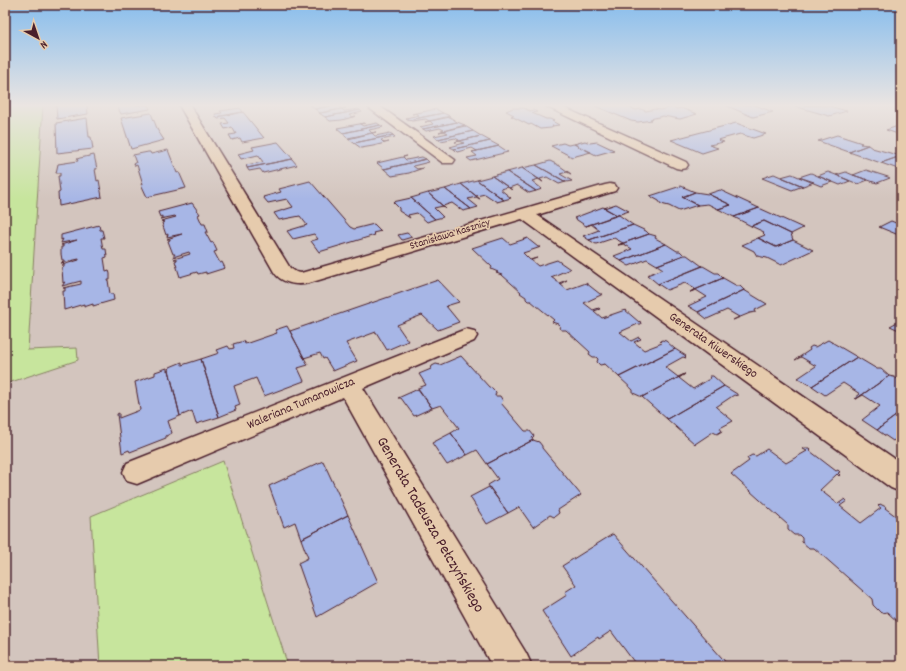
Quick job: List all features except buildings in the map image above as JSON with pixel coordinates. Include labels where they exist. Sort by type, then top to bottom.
[{"type":"street","name":"Stanisława Kasznicy","points":[[203,136],[283,272],[290,277],[302,279],[610,188]]},
{"type":"street","points":[[414,136],[448,160]]},
{"type":"street","points":[[616,136],[681,166]]},
{"type":"street","name":"Generała Kiwerskiego","points":[[524,213],[901,479]]},
{"type":"street","name":"Waleriana Tumanowicza","points":[[137,472],[466,336]]},
{"type":"street","name":"Generała Tadeusza Pełczyńskiego","points":[[348,384],[513,666]]},
{"type":"green space","points":[[5,136],[41,136],[28,350],[77,348],[78,360],[5,384]]},
{"type":"green space","points":[[223,461],[288,666],[100,666],[91,516]]}]
